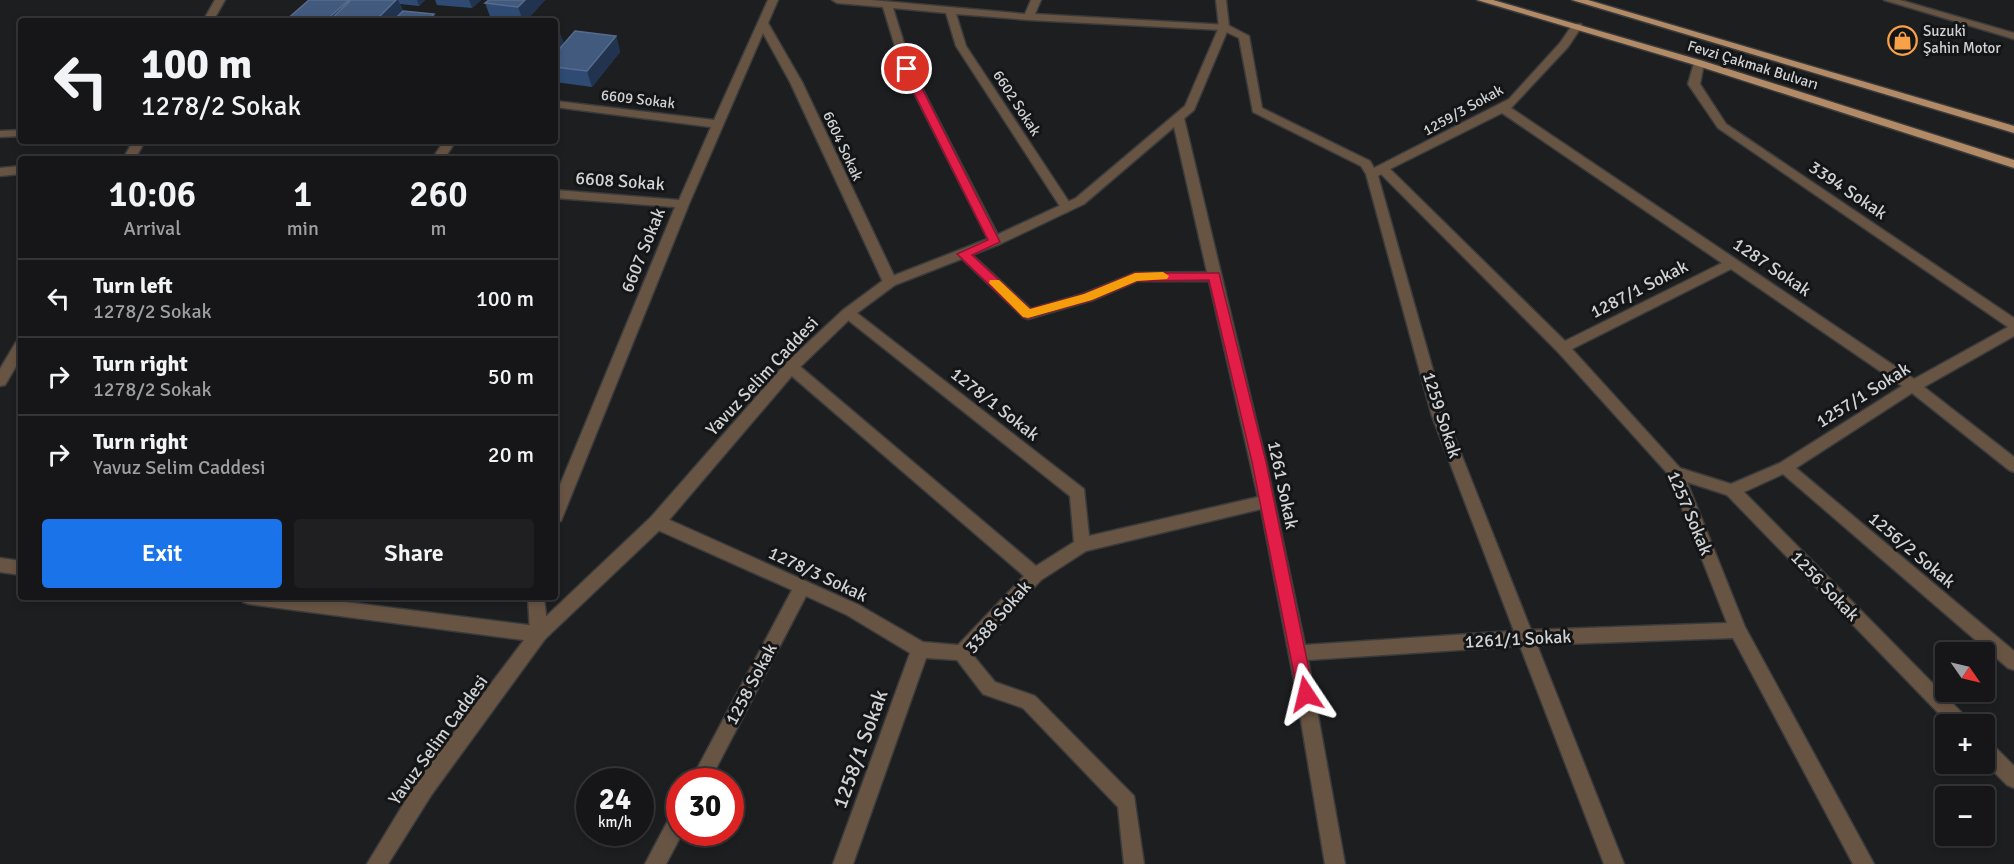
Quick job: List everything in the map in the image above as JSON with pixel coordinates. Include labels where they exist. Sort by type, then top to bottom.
[{"type":"main road","name":"Fevzi Çakmak Bulvarı","points":[[1482,0],[1699,63],[2014,164]]},
{"type":"main road","name":"Fevzi Çakmak Bulvarı","points":[[1577,0],[2014,130]]},
{"type":"street","points":[[210,18],[220,0]]},
{"type":"street","name":"6607 Sokak","points":[[558,509],[683,204],[764,25],[773,0]]},
{"type":"street","points":[[837,0],[1029,17],[1224,27],[1244,36],[1257,110],[1378,171]]},
{"type":"street","points":[[1029,17],[1036,0]]},
{"type":"street","name":"Yavuz Selim Caddesi","points":[[381,863],[425,786],[539,634],[657,522],[791,368],[848,313],[890,282],[994,242],[1080,201],[1190,108],[1224,27],[1221,0]]},
{"type":"street","points":[[1889,0],[2014,36]]},
{"type":"street","points":[[887,4],[907,69],[994,242]]},
{"type":"street","name":"6602 Sokak","points":[[950,10],[961,46],[1067,208]]},
{"type":"street","name":"6604 Sokak","points":[[764,25],[796,82],[890,282]]},
{"type":"street","name":"1259/3 Sokak","points":[[1378,171],[1513,101],[1564,45],[1577,26]]},
{"type":"street","name":"3394 Sokak","points":[[1699,63],[1694,84],[1722,126],[2014,325]]},
{"type":"street","name":"6609 Sokak","points":[[558,104],[718,124]]},
{"type":"street","name":"1287 Sokak","points":[[1503,108],[1913,386],[2014,466]]},
{"type":"street","name":"1261 Sokak","points":[[1178,118],[1267,501],[1299,653],[1335,864]]},
{"type":"street","points":[[0,135],[18,133]]},
{"type":"street","points":[[0,172],[18,170]]},
{"type":"street","name":"1257 Sokak","points":[[1378,171],[1563,348],[1675,472],[1738,630],[1864,864]]},
{"type":"street","name":"1259 Sokak","points":[[1378,171],[1439,416],[1614,864]]},
{"type":"street","name":"6608 Sokak","points":[[558,194],[683,204]]},
{"type":"street","points":[[963,254],[1028,314],[1088,297],[1135,277],[1215,276]]},
{"type":"street","name":"1287/1 Sokak","points":[[1563,348],[1732,263]]},
{"type":"street","name":"1278/1 Sokak","points":[[848,313],[1078,493],[1082,545]]},
{"type":"street","name":"1257/1 Sokak","points":[[1732,490],[1785,467],[1913,386],[2014,330]]},
{"type":"street","points":[[0,381],[18,351]]},
{"type":"street","points":[[791,368],[1035,575]]},
{"type":"street","name":"1256/2 Sokak","points":[[1785,467],[2014,662]]},
{"type":"street","name":"1256 Sokak","points":[[1675,472],[1732,490],[1951,714]]},
{"type":"street","name":"3388 Sokak","points":[[1134,864],[1127,803],[1029,702],[989,688],[962,653],[1035,575],[1082,545],[1267,501]]},
{"type":"street","name":"1278/3 Sokak","points":[[657,522],[853,610],[920,650],[962,653]]},
{"type":"street","points":[[0,565],[18,568]]},
{"type":"street","name":"1258 Sokak","points":[[706,768],[802,587]]},
{"type":"street","points":[[273,600],[539,634],[536,600]]},
{"type":"street","name":"1261/1 Sokak","points":[[1299,653],[1525,638],[1738,630]]},
{"type":"street","name":"1258/1 Sokak","points":[[843,864],[920,650]]},
{"type":"street","points":[[1995,760],[2014,779]]},
{"type":"street","points":[[655,864],[666,844]]},
{"type":"building","points":[[309,0],[349,0],[328,18],[288,18]]},
{"type":"building","points":[[351,0],[396,0],[378,18],[332,18]]},
{"type":"building","points":[[489,0],[525,0],[518,7],[485,3]]},
{"type":"building","points":[[403,11],[434,14],[430,18],[396,18]]},
{"type":"building","points":[[575,31],[616,36],[587,71],[558,67],[558,51]]},
{"type":"slow traffic","points":[[995,283],[1028,314],[1088,297],[1135,277],[1163,276]]},
{"type":"place","name":"Suzuki Şahin Motor","points":[[1902,40]]},
{"type":"route","points":[[907,69],[994,242],[963,254],[1028,314],[1088,297],[1135,277],[1215,276],[1259,462],[1306,694]]}]
